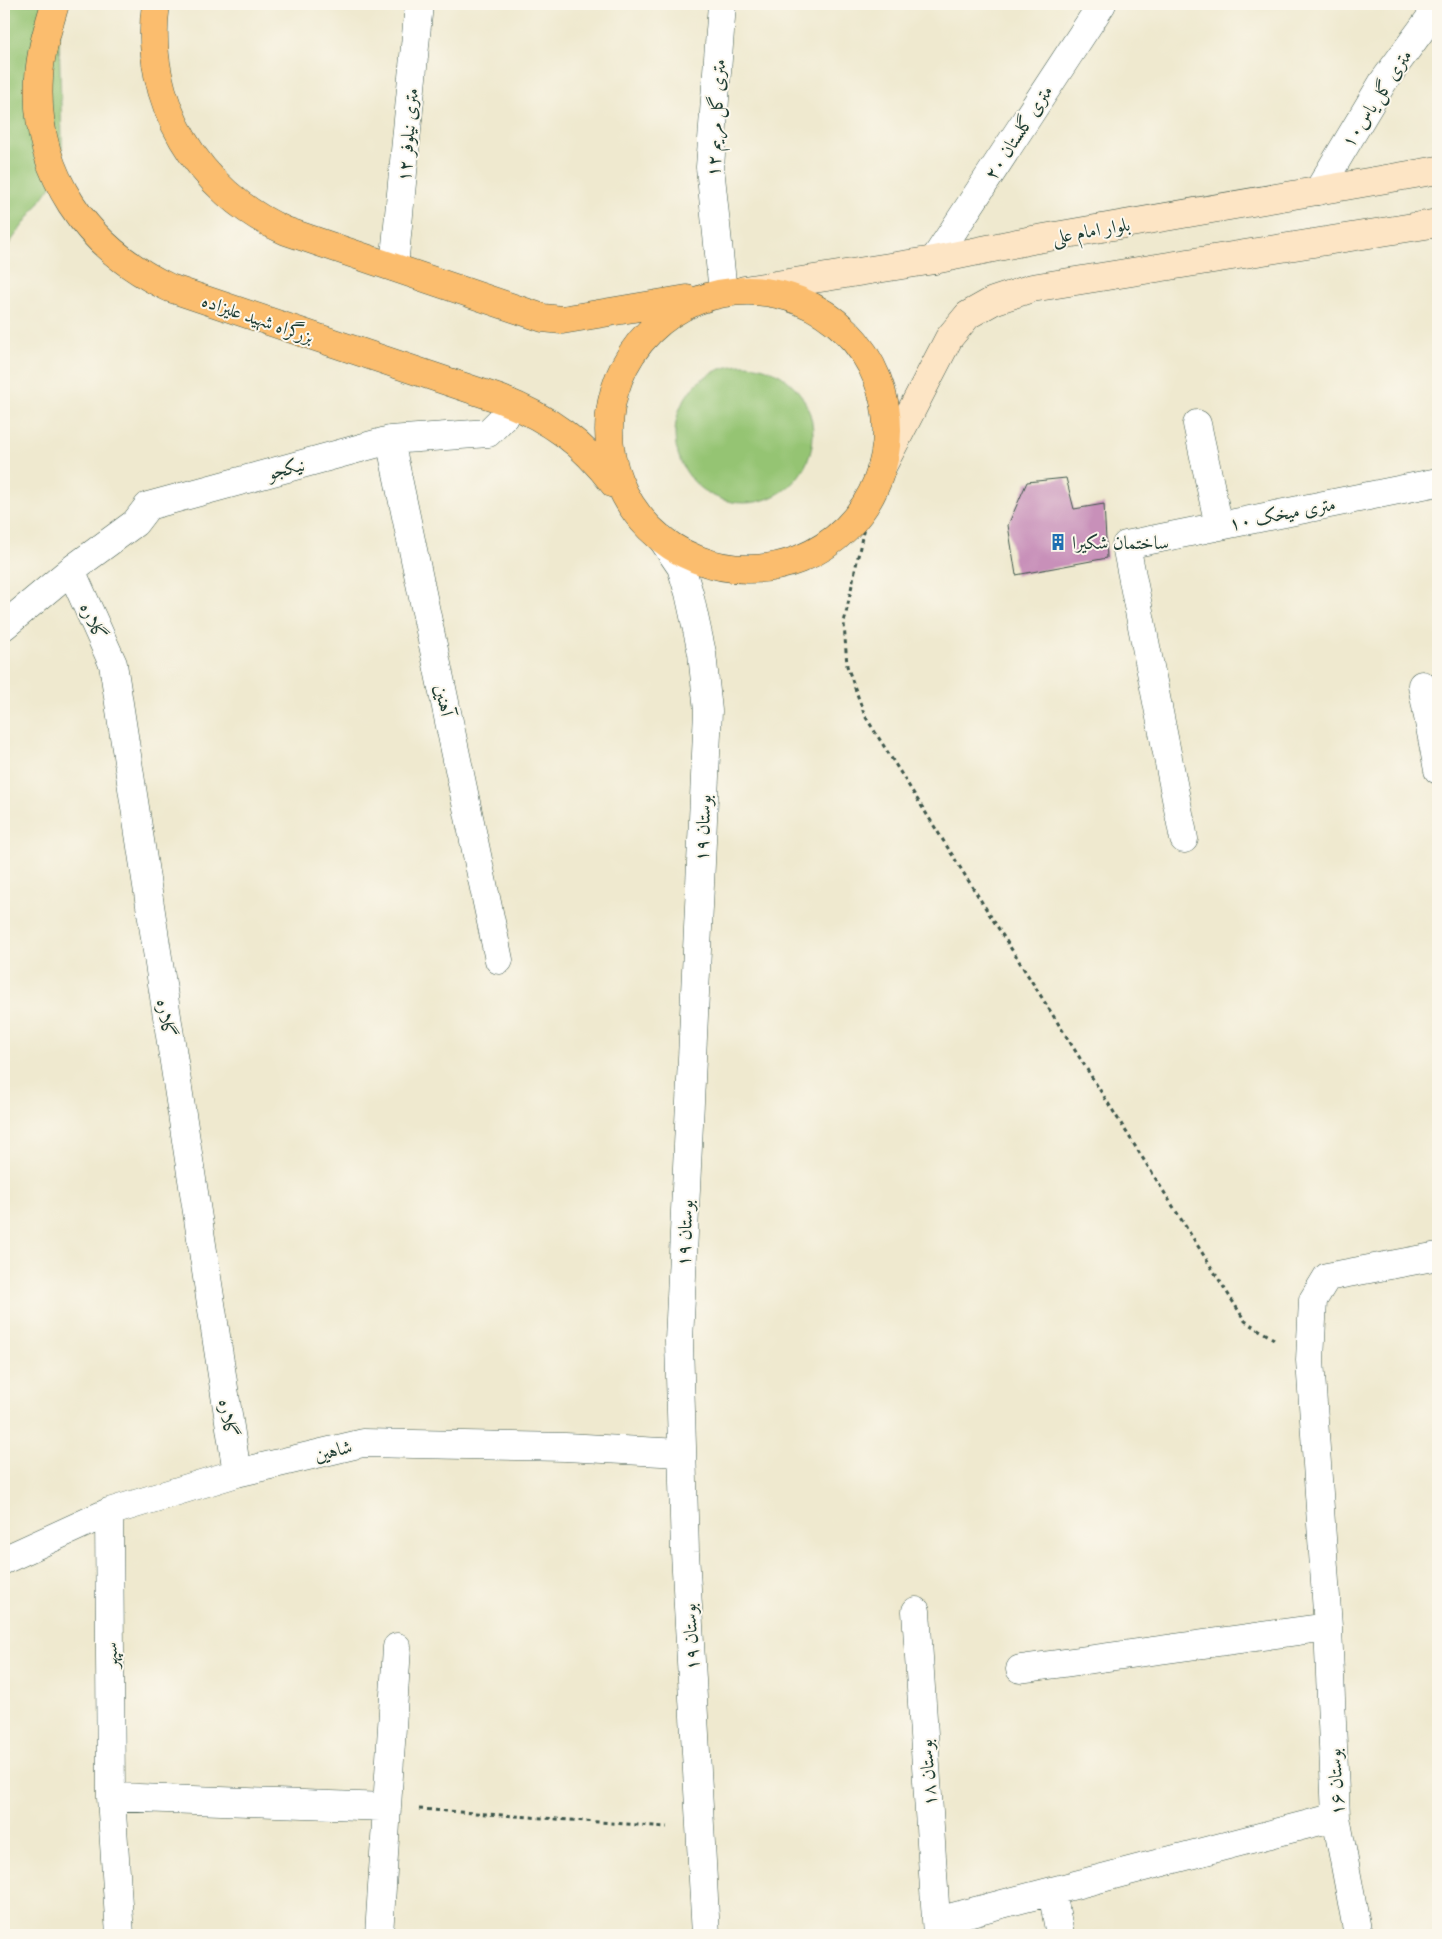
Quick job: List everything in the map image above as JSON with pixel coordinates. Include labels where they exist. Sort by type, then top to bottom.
[{"type":"highway","name":"بزرگراه شهید علیزاده","points":[[55,4],[43,49],[39,79],[38,100],[44,140],[53,169],[72,205],[90,230],[111,252],[143,275],[170,288],[527,410],[580,445],[599,464],[635,511]]},
{"type":"highway","points":[[156,4],[154,42],[160,82],[165,102],[182,139],[212,180],[242,206],[276,227],[543,318],[573,318],[728,292],[773,292],[801,300],[826,314],[838,324],[858,344],[873,369],[884,404],[886,440],[881,469],[871,496],[848,527],[829,544],[783,565],[745,569],[719,566],[694,558],[672,547],[635,511],[617,477],[609,440],[609,414],[619,375],[633,350],[652,328],[675,310],[688,303],[728,292]]},
{"type":"main road","name":"بلوار امام علی","points":[[728,292],[934,260],[1032,240],[1438,170]]},
{"type":"main road","points":[[881,469],[949,338],[968,316],[993,301],[1032,288],[1438,223]]},
{"type":"street","name":"۱۲ متری نیلوفر","points":[[394,267],[419,4]]},
{"type":"street","name":"۱۲ متری گل مریم","points":[[722,4],[710,167],[728,292]]},
{"type":"street","name":"۲۰ متری گلستان","points":[[934,260],[1102,4]]},
{"type":"street","name":"۱۰متری گل یاس","points":[[1318,191],[1383,82],[1438,7]]},
{"type":"street","name":"نیکجو","points":[[4,626],[71,570],[135,523],[148,506],[390,440],[488,433],[504,417],[510,403]]},
{"type":"street","points":[[1197,424],[1219,526]]},
{"type":"street","name":"آهنین","points":[[390,440],[499,960]]},
{"type":"street","name":"۱۰ متری میخک","points":[[1184,839],[1126,545],[1438,482]]},
{"type":"street","name":"بوستان ۱۹","points":[[662,539],[681,567],[689,593],[702,653],[708,711],[679,1341],[681,1453],[706,1935]]},
{"type":"street","name":"گلاره","points":[[71,570],[113,664],[237,1473]]},
{"type":"street","points":[[1422,685],[1438,770]]},
{"type":"street","name":"بوستان ۱۶","points":[[1358,1935],[1336,1817],[1328,1627],[1310,1360],[1313,1300],[1327,1277],[1438,1256]]},
{"type":"street","name":"شاهین","points":[[4,1560],[109,1512],[237,1473],[362,1443],[565,1447],[681,1453]]},
{"type":"street","name":"سپهر","points":[[109,1512],[111,1797],[120,1935]]},
{"type":"street","name":"بوستان ۱۸","points":[[916,1610],[937,1928]]},
{"type":"street","points":[[1020,1669],[1328,1627]]},
{"type":"street","points":[[379,1935],[397,1647]]},
{"type":"street","points":[[111,1797],[387,1807]]},
{"type":"street","points":[[937,1928],[1052,1891],[1336,1817]]},
{"type":"street","points":[[1052,1891],[1060,1935]]},
{"type":"path","points":[[871,496],[844,622],[847,666],[865,716],[1245,1321],[1310,1360]]},
{"type":"path","points":[[387,1807],[700,1830]]},
{"type":"green space","points":[[4,4],[58,4],[63,170],[4,251]]},
{"type":"green space","points":[[744,365],[758,366],[771,370],[783,376],[793,385],[802,395],[808,407],[812,420],[812,448],[808,461],[802,473],[793,483],[783,492],[771,498],[758,502],[744,503],[730,502],[717,498],[705,492],[695,483],[686,473],[680,461],[676,448],[675,434],[676,420],[680,407],[686,395],[695,385],[705,376],[717,370],[730,366]]},
{"type":"building","name":"ساختمان شکیرا","points":[[1066,478],[1074,509],[1104,504],[1107,558],[1016,575],[1008,525],[1027,482]]},
{"type":"place","name":"ساختمان شکیرا","points":[[1058,542]]}]
